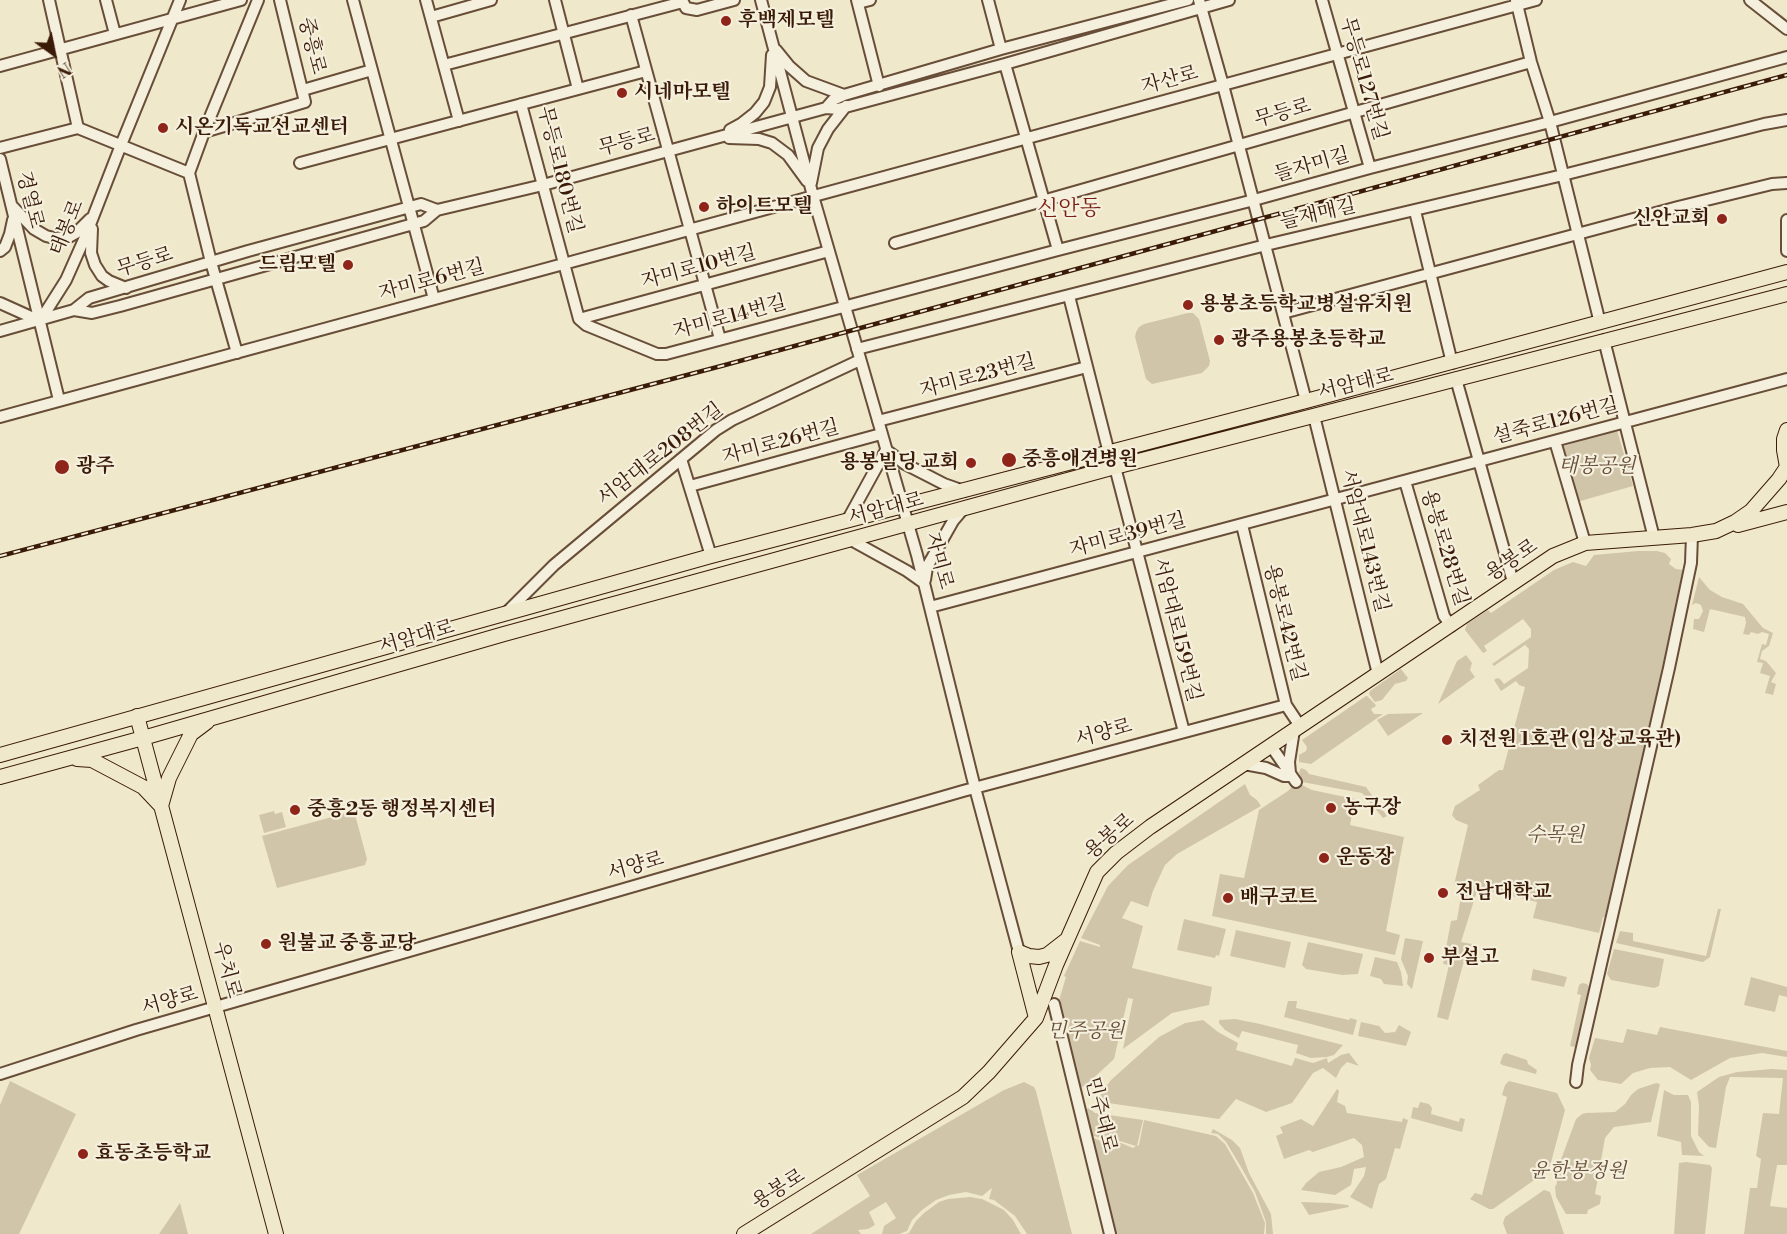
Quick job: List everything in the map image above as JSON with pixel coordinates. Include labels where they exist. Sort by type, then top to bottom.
[{"type":"main road","name":"서암대로","points":[[0,755],[711,556],[1452,363],[1787,272]]},
{"type":"main road","name":"서암대로","points":[[0,777],[504,634],[1115,467],[1780,295]]},
{"type":"main road","points":[[1780,295],[1787,305]]},
{"type":"main road","points":[[1787,430],[1784,439],[1787,467]]},
{"type":"main road","name":"용봉로","points":[[744,1234],[963,1097],[989,1072],[1036,1018],[1093,879],[1103,865],[1150,827],[1553,556],[1585,543],[1716,531],[1736,522],[1751,511],[1787,467]]},
{"type":"main road","points":[[1716,531],[1787,512]]},
{"type":"main road","name":"우치로","points":[[137,716],[276,1234]]},
{"type":"main road","points":[[161,806],[169,778],[191,735],[211,718]]},
{"type":"main road","points":[[69,758],[92,760],[143,787],[161,806]]},
{"type":"main road","points":[[1019,952],[1038,957],[1047,955],[1068,937]]},
{"type":"main road","name":"자미로","points":[[1019,952],[1036,1018]]},
{"type":"street","points":[[49,0],[78,128],[189,173]]},
{"type":"street","points":[[106,0],[115,34]]},
{"type":"street","name":"태봉로","points":[[40,321],[66,280],[180,0]]},
{"type":"street","points":[[0,66],[242,0]]},
{"type":"street","points":[[237,352],[211,262],[189,173],[258,0]]},
{"type":"street","name":"중흥로","points":[[204,132],[305,102],[280,0]]},
{"type":"street","points":[[353,0],[434,299]]},
{"type":"street","points":[[426,0],[459,121]]},
{"type":"street","points":[[431,17],[490,0]]},
{"type":"street","points":[[555,0],[578,89]]},
{"type":"street","points":[[444,65],[683,1],[686,8],[697,10],[734,0]]},
{"type":"street","name":"자미로","points":[[761,0],[791,118],[924,583],[1019,952]]},
{"type":"street","points":[[870,0],[857,2],[879,86]]},
{"type":"street","points":[[988,0],[1001,49]]},
{"type":"street","name":"무등로","points":[[74,310],[92,313],[424,221],[436,210],[543,185],[826,108],[838,109],[845,101],[879,86],[1001,49],[1188,0]]},
{"type":"street","name":"무등로","points":[[845,101],[1005,64],[1200,4],[1229,0]]},
{"type":"street","name":"무등로127번길","points":[[1322,0],[1370,168]]},
{"type":"street","name":"자산로","points":[[812,191],[1027,138],[1516,3],[1536,0]]},
{"type":"street","points":[[1750,0],[1787,29]]},
{"type":"street","points":[[1516,3],[1550,122],[1600,323]]},
{"type":"street","points":[[1200,4],[1306,401]]},
{"type":"street","points":[[631,15],[720,339]]},
{"type":"street","points":[[773,46],[789,66],[806,81],[845,101],[818,148],[812,191]]},
{"type":"street","points":[[716,138],[741,124],[764,102],[770,87],[773,46]]},
{"type":"street","name":"들자미길","points":[[846,306],[1254,201],[1787,57]]},
{"type":"street","name":"무등로","points":[[895,243],[1531,62]]},
{"type":"street","points":[[1005,64],[1058,250]]},
{"type":"street","points":[[303,90],[372,70]]},
{"type":"street","name":"무등로180번길","points":[[564,264],[520,104],[646,71]]},
{"type":"street","points":[[300,163],[520,104]]},
{"type":"street","name":"들재매길","points":[[859,355],[1069,296],[1266,245],[1787,120]]},
{"type":"street","name":"경열로","points":[[0,148],[78,128]]},
{"type":"street","points":[[716,138],[759,139],[772,142],[788,155],[812,191]]},
{"type":"street","name":"경열로","points":[[0,159],[59,400]]},
{"type":"street","points":[[1283,313],[1678,207],[1772,184],[1787,183]]},
{"type":"street","name":"자미로6번길","points":[[0,417],[690,230],[812,191]]},
{"type":"street","name":"무등로","points":[[0,331],[74,310],[89,298],[211,262],[421,204],[436,210]]},
{"type":"street","points":[[11,205],[34,229],[54,238],[69,237],[93,217]]},
{"type":"street","points":[[1415,211],[1452,363]]},
{"type":"street","points":[[0,251],[5,247],[14,217]]},
{"type":"street","points":[[93,217],[91,253],[95,265],[102,276],[126,288]]},
{"type":"street","points":[[1787,220],[1787,251]]},
{"type":"street","name":"자미로10번길","points":[[579,319],[829,251]]},
{"type":"street","points":[[564,264],[579,319]]},
{"type":"street","points":[[1069,296],[1109,453]]},
{"type":"street","points":[[0,303],[40,321]]},
{"type":"street","name":"자미로14번길","points":[[579,319],[586,325],[657,354],[666,354],[846,306]]},
{"type":"street","points":[[1604,340],[1654,538]]},
{"type":"street","name":"서암대로208번길","points":[[506,612],[554,565],[716,430],[859,355]]},
{"type":"street","name":"자미로23번길","points":[[878,421],[1087,367]]},
{"type":"street","points":[[1456,379],[1513,582]]},
{"type":"street","name":"설죽로126번길","points":[[1335,499],[1787,379]]},
{"type":"street","name":"서암대로143번길","points":[[1314,416],[1378,674]]},
{"type":"street","name":"자미로26번길","points":[[690,486],[881,434]]},
{"type":"street","points":[[1554,441],[1585,543]]},
{"type":"street","points":[[848,521],[886,450],[905,464],[944,484],[964,491]]},
{"type":"street","points":[[681,459],[711,556]]},
{"type":"street","name":"서암대로159번길","points":[[1115,467],[1184,732]]},
{"type":"street","name":"용봉로28번길","points":[[1405,481],[1444,616],[1451,626]]},
{"type":"street","name":"자미로39번길","points":[[930,607],[1335,499]]},
{"type":"street","points":[[851,540],[924,583],[927,567],[953,521],[964,508]]},
{"type":"street","name":"용봉로42번길","points":[[1242,525],[1286,705],[1297,728]]},
{"type":"street","points":[[1576,1082],[1600,964],[1669,669],[1691,563],[1692,535]]},
{"type":"street","name":"서양로","points":[[0,1074],[136,1030],[975,788],[1286,705]]},
{"type":"street","points":[[1292,777],[1289,762],[1297,728]]},
{"type":"street","points":[[1271,746],[1292,777]]},
{"type":"street","points":[[1244,764],[1266,768],[1292,777]]},
{"type":"street","name":"민주대로","points":[[1054,1004],[1110,1234]]},
{"type":"green space","points":[[1193,313],[1199,319],[1210,361],[1209,366],[1202,373],[1152,384],[1146,379],[1135,337],[1136,332],[1144,324]]},
{"type":"green space","name":"태봉공원","points":[[1617,430],[1633,486],[1577,502],[1561,447]]},
{"type":"green space","name":"수목원","points":[[1638,551],[1665,553],[1671,559],[1669,564],[1676,569],[1685,570],[1606,918],[1603,917],[1599,933],[1533,918],[1537,902],[1478,888],[1461,942],[1472,944],[1470,952],[1465,957],[1448,1020],[1437,1017],[1449,965],[1443,964],[1451,921],[1457,920],[1462,890],[1461,886],[1454,885],[1468,825],[1456,820],[1452,815],[1455,806],[1480,790],[1478,785],[1499,770],[1503,770],[1525,687],[1516,681],[1501,691],[1494,680],[1500,679],[1504,684],[1528,668],[1529,649],[1525,645],[1494,666],[1492,664],[1531,637],[1531,629],[1523,619],[1484,646],[1487,651],[1483,653],[1465,630],[1467,624],[1488,610],[1491,613],[1554,570],[1573,562],[1586,566],[1594,555]]},
{"type":"green space","points":[[1699,577],[1710,590],[1743,604],[1763,628],[1773,633],[1769,646],[1762,651],[1760,659],[1766,661],[1776,673],[1771,682],[1776,684],[1773,695],[1765,693],[1770,676],[1760,673],[1763,663],[1757,662],[1762,644],[1766,645],[1769,634],[1751,632],[1749,635],[1743,634],[1745,617],[1710,609],[1704,632],[1693,629],[1694,619],[1699,619],[1703,611],[1701,605],[1696,603],[1692,605]]},
{"type":"green space","points":[[1466,655],[1472,663],[1470,670],[1475,677],[1438,704],[1457,661]]},
{"type":"green space","points":[[1401,669],[1408,678],[1406,681],[1395,684],[1382,700],[1375,702],[1369,694],[1370,691]]},
{"type":"green space","points":[[1366,696],[1376,706],[1371,709],[1374,714],[1383,714],[1311,764],[1299,762],[1299,755],[1306,751],[1307,747],[1302,740]]},
{"type":"green space","points":[[1423,713],[1388,736],[1377,720],[1388,714]]},
{"type":"green space","points":[[1301,768],[1309,774],[1366,787],[1387,816],[1383,818],[1362,793],[1302,782],[1299,772]]},
{"type":"green space","name":"운동장","points":[[1296,782],[1312,790],[1355,799],[1350,825],[1404,837],[1386,931],[1400,935],[1395,955],[1212,916],[1220,874],[1244,878],[1259,810],[1288,791]]},
{"type":"green space","name":"민주공원","points":[[1245,784],[1250,795],[1261,806],[1177,854],[1165,865],[1148,907],[1131,901],[1122,918],[1143,926],[1132,968],[1212,987],[1209,1005],[1172,1013],[1123,1049],[1133,999],[1128,998],[1114,1059],[1086,1085],[1077,1089],[1057,1007],[1066,977],[1064,976],[1080,941],[1100,947],[1100,945],[1081,938],[1108,886],[1128,865]]},
{"type":"green space","points":[[274,811],[275,814],[282,812],[286,827],[264,833],[259,815]]},
{"type":"green space","points":[[354,811],[367,859],[365,865],[277,888],[262,836]]},
{"type":"green space","points":[[1718,909],[1721,909],[1710,957],[1703,962],[1616,943],[1620,931],[1633,933],[1633,941],[1706,956]]},
{"type":"green space","points":[[1184,919],[1226,929],[1219,956],[1216,955],[1215,958],[1177,950]]},
{"type":"green space","points":[[1236,930],[1291,942],[1285,968],[1230,956]]},
{"type":"green space","points":[[1405,938],[1423,941],[1412,989],[1407,984],[1408,976],[1401,959]]},
{"type":"green space","points":[[1308,942],[1363,954],[1358,974],[1342,975],[1306,969],[1302,965]]},
{"type":"green space","points":[[1614,949],[1664,959],[1659,986],[1654,988],[1611,980],[1607,974]]},
{"type":"green space","points":[[1375,957],[1397,962],[1403,986],[1384,984],[1381,979],[1370,976]]},
{"type":"green space","points":[[1533,969],[1567,977],[1564,987],[1531,980]]},
{"type":"green space","points":[[1751,977],[1787,987],[1787,997],[1779,995],[1775,1012],[1744,1005]]},
{"type":"green space","points":[[1582,983],[1589,987],[1575,1047],[1570,1046],[1581,995],[1577,994],[1579,985]]},
{"type":"green space","points":[[1288,1001],[1297,1001],[1296,1008],[1357,1020],[1353,1035],[1284,1017]]},
{"type":"green space","points":[[1235,1019],[1343,1045],[1334,1055],[1311,1058],[1296,1053],[1298,1045],[1242,1031],[1239,1038],[1225,1030],[1219,1023],[1219,1020]]},
{"type":"green space","points":[[1203,1020],[1238,1043],[1236,1050],[1292,1066],[1295,1058],[1313,1063],[1327,1058],[1328,1063],[1349,1053],[1359,1066],[1347,1062],[1336,1078],[1323,1068],[1313,1073],[1292,1103],[1266,1112],[1236,1099],[1219,1119],[1101,1102],[1098,1098],[1111,1080],[1159,1037],[1185,1023]]},
{"type":"green space","points":[[1361,1022],[1379,1026],[1385,1033],[1395,1032],[1399,1025],[1411,1032],[1406,1046],[1358,1036]]},
{"type":"green space","points":[[1660,1027],[1787,1051],[1787,1057],[1762,1053],[1730,1058],[1691,1080],[1670,1067],[1650,1068],[1633,1073],[1621,1084],[1598,1080],[1590,1070],[1589,1058],[1595,1038],[1623,1043],[1627,1029],[1657,1035]]},
{"type":"green space","points":[[1506,1053],[1527,1060],[1528,1064],[1537,1070],[1536,1074],[1502,1065],[1500,1063]]},
{"type":"green space","points":[[1787,1070],[1787,1165],[1777,1165],[1770,1206],[1787,1208],[1787,1234],[1744,1234],[1750,1188],[1757,1188],[1761,1159],[1756,1156],[1763,1113],[1779,1114],[1783,1078],[1730,1077],[1726,1087],[1716,1148],[1709,1147],[1698,1135],[1697,1092],[1719,1077],[1737,1072]]},
{"type":"green space","points":[[10,1081],[76,1114],[19,1234],[0,1234],[0,1105]]},
{"type":"green space","points":[[1509,1081],[1557,1093],[1565,1110],[1550,1166],[1540,1176],[1493,1209],[1489,1209],[1470,1199],[1475,1193],[1482,1195],[1507,1097],[1502,1095]]},
{"type":"green space","points":[[1024,1082],[1034,1087],[1036,1091],[1072,1234],[1027,1234],[1015,1216],[994,1200],[989,1199],[992,1188],[982,1196],[966,1192],[936,1200],[912,1220],[907,1231],[899,1234],[882,1234],[884,1226],[896,1218],[886,1202],[869,1212],[875,1225],[868,1229],[858,1230],[861,1234],[811,1234],[870,1196],[857,1175],[1004,1090]]},
{"type":"green space","name":"윤한봉정원","points":[[1656,1083],[1660,1084],[1651,1122],[1614,1127],[1605,1138],[1595,1194],[1601,1196],[1600,1204],[1588,1210],[1587,1214],[1566,1214],[1556,1197],[1556,1173],[1576,1119],[1586,1113],[1615,1112],[1638,1089]]},
{"type":"green space","points":[[1337,1089],[1339,1091],[1337,1102],[1345,1106],[1347,1113],[1402,1122],[1403,1118],[1408,1120],[1400,1149],[1395,1148],[1386,1179],[1379,1184],[1372,1209],[1350,1197],[1364,1176],[1366,1167],[1354,1169],[1351,1185],[1335,1195],[1301,1190],[1319,1172],[1341,1167],[1364,1157],[1362,1145],[1354,1138],[1284,1159],[1276,1136],[1283,1133],[1280,1127],[1301,1119],[1313,1126]]},
{"type":"green space","points":[[1664,1090],[1674,1095],[1688,1095],[1691,1102],[1691,1136],[1699,1152],[1704,1156],[1682,1155],[1681,1142],[1657,1136]]},
{"type":"green space","points":[[1420,1102],[1429,1104],[1432,1108],[1431,1114],[1459,1122],[1460,1118],[1465,1119],[1462,1132],[1411,1118],[1413,1107],[1418,1108]]},
{"type":"green space","points":[[1089,1108],[1095,1113],[1143,1120],[1137,1146],[1144,1120],[1216,1136],[1225,1144],[1253,1193],[1265,1223],[1264,1234],[1112,1234],[1090,1140],[1094,1138],[1105,1143],[1121,1143],[1133,1148],[1136,1146],[1113,1139],[1107,1141],[1095,1136],[1080,1141],[1076,1124],[1081,1111]]},
{"type":"green space","points":[[1213,1129],[1232,1140],[1240,1148],[1249,1173],[1271,1214],[1273,1234],[1266,1234],[1266,1222],[1255,1192],[1226,1142],[1218,1134],[1211,1133]]},
{"type":"green space","points":[[1679,1163],[1710,1165],[1712,1168],[1705,1234],[1674,1234]]},
{"type":"green space","points":[[1544,1190],[1550,1192],[1564,1234],[1507,1234],[1503,1223],[1505,1217]]},
{"type":"green space","points":[[970,1197],[982,1199],[1004,1210],[1021,1234],[906,1234],[924,1213],[939,1202]]},
{"type":"green space","points":[[1301,1202],[1331,1203],[1349,1207],[1309,1215]]},
{"type":"green space","points":[[180,1203],[188,1234],[159,1234]]},
{"type":"railway","points":[[0,556],[725,365],[1787,75]]},
{"type":"place","name":"후백제모텔","points":[[726,21]]},
{"type":"place","name":"시네마모텔","points":[[622,93]]},
{"type":"place","name":"시온기독교선교센터","points":[[163,128]]},
{"type":"place","name":"하이트모텔","points":[[704,207]]},
{"type":"place","name":"신안교회","points":[[1722,219]]},
{"type":"place","name":"드림모텔","points":[[348,265]]},
{"type":"place","name":"용봉초등학교병설유치원","points":[[1188,305]]},
{"type":"place","name":"광주용봉초등학교","points":[[1219,340]]},
{"type":"place","name":"중흥애견병원","points":[[1009,460]]},
{"type":"place","name":"용봉빌딩 교회","points":[[971,463]]},
{"type":"place","name":"광주","points":[[62,467]]},
{"type":"place","name":"치전원 1호관 (임상교육관)","points":[[1447,740]]},
{"type":"place","name":"농구장","points":[[1331,808]]},
{"type":"place","name":"중흥2동 행정복지센터","points":[[295,810]]},
{"type":"place","name":"운동장","points":[[1324,858]]},
{"type":"place","name":"전남대학교","points":[[1443,893]]},
{"type":"place","name":"배구코트","points":[[1228,898]]},
{"type":"place","name":"원불교 중흥교당","points":[[266,944]]},
{"type":"place","name":"부설고","points":[[1429,958]]},
{"type":"place","name":"효동초등학교","points":[[83,1154]]},
{"type":"district","name":"신안동","points":[[1069,210]]}]
